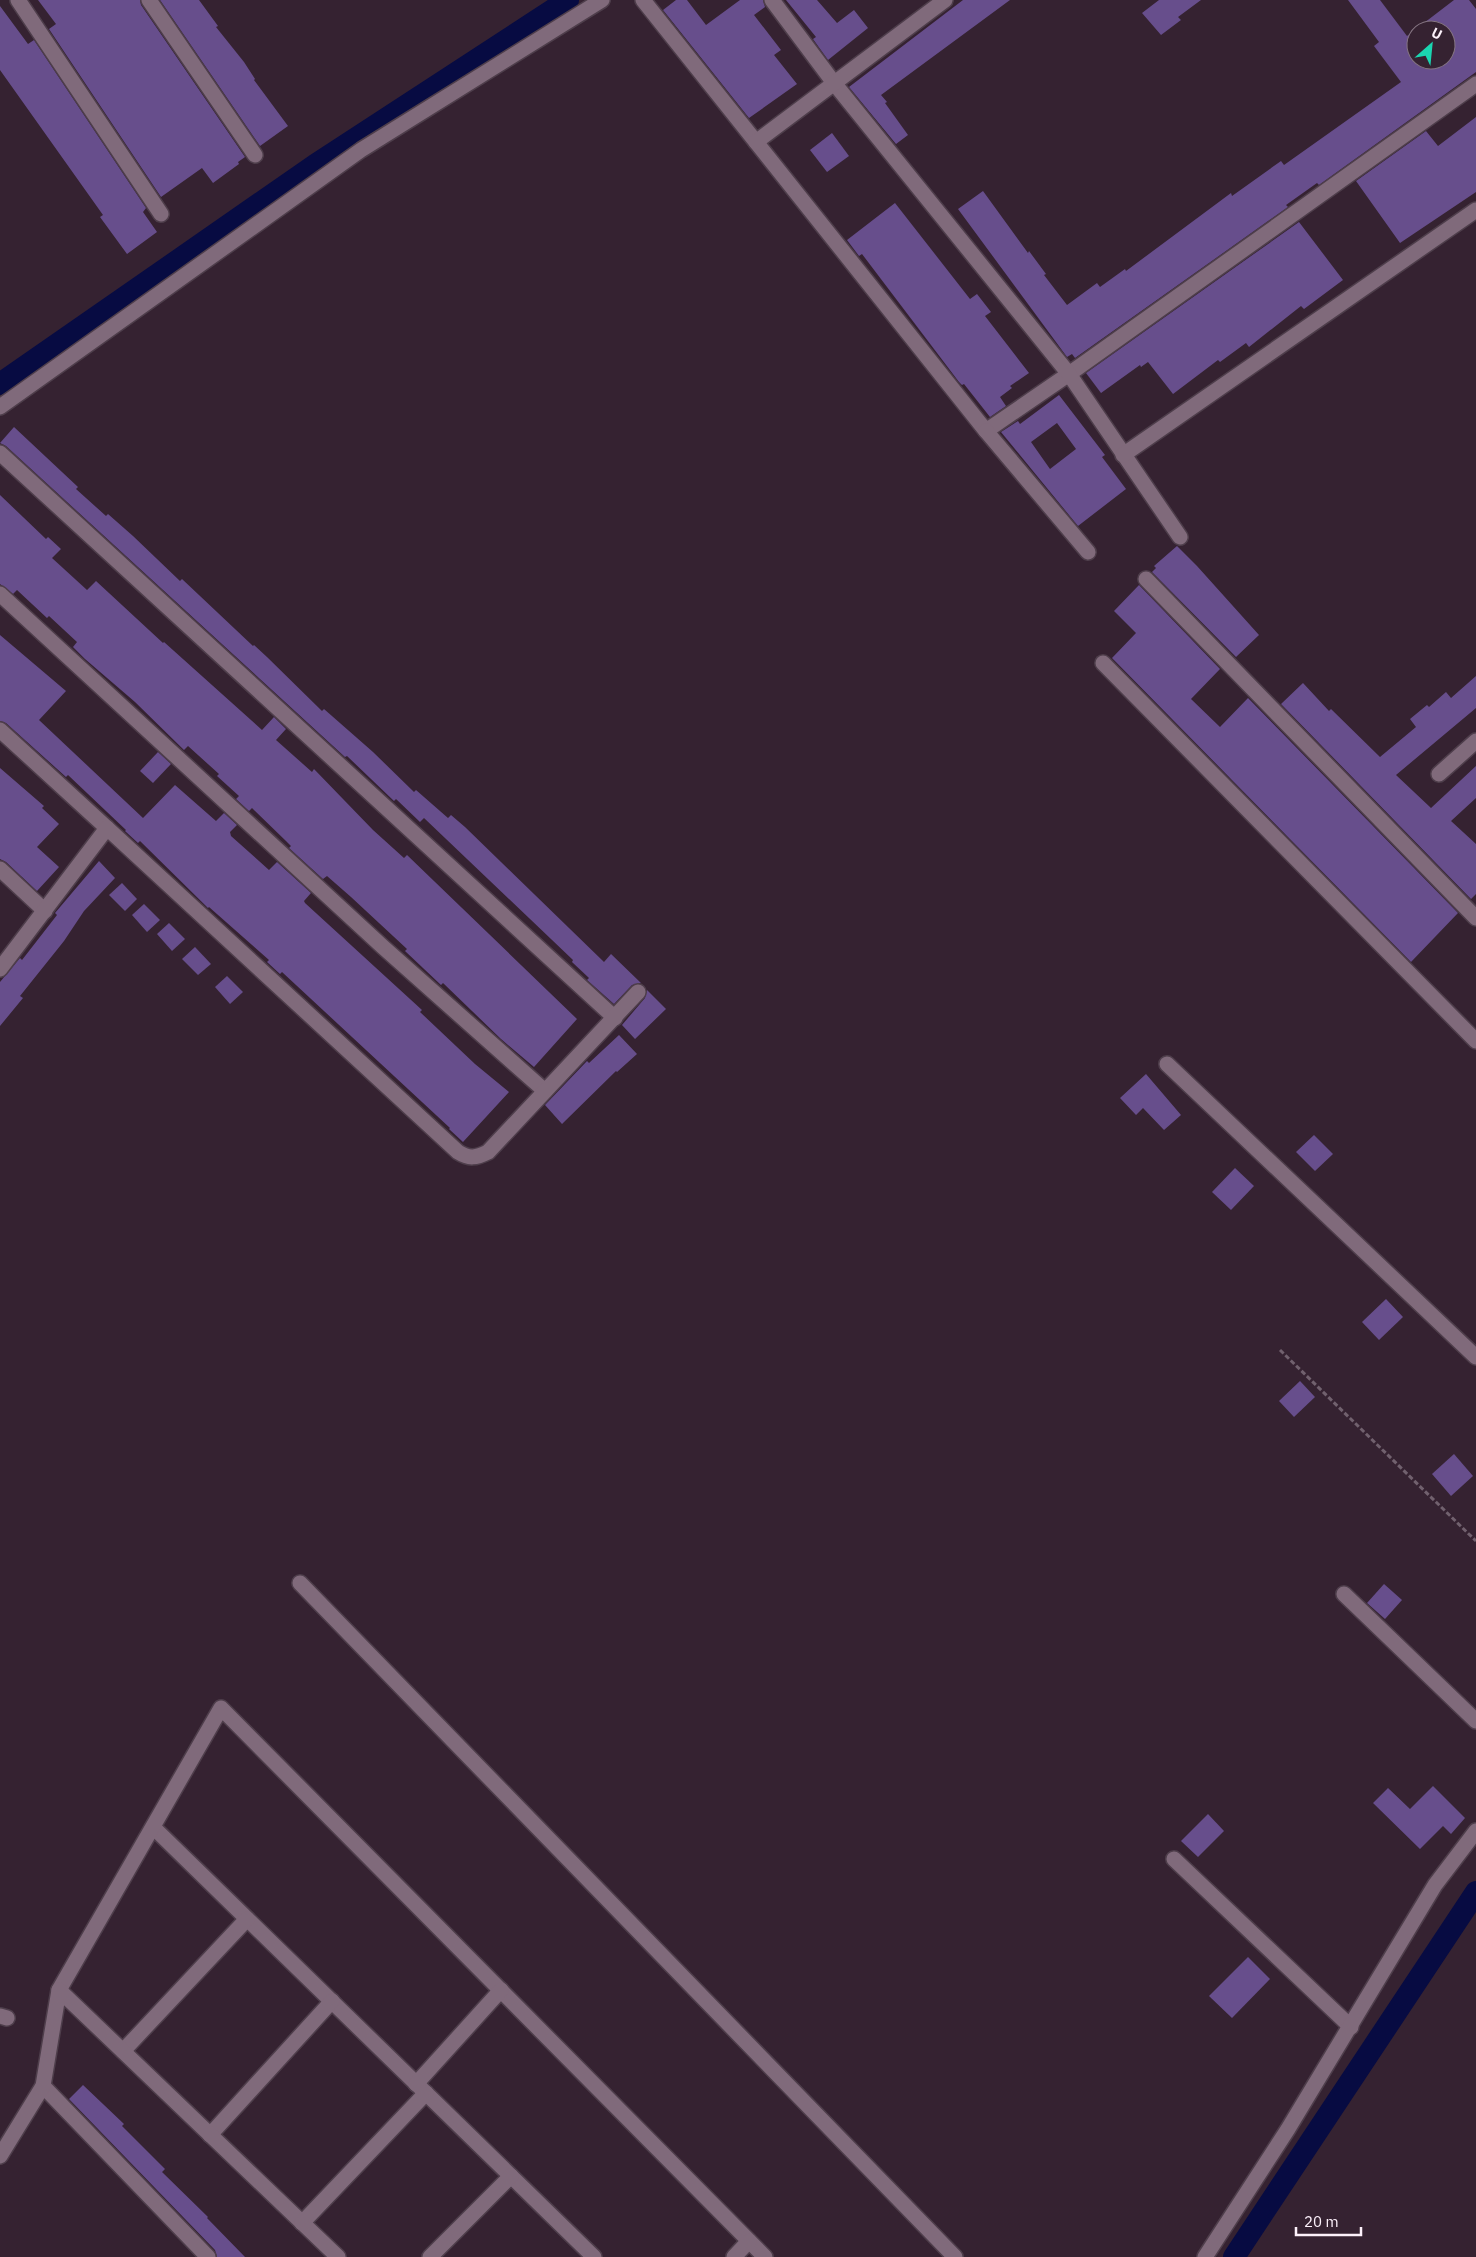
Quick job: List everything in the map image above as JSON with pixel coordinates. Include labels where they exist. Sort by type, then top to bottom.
[{"type":"street","points":[[18,0],[161,214]]},
{"type":"street","points":[[149,0],[255,155]]},
{"type":"street","points":[[0,407],[361,150],[602,0]]},
{"type":"street","points":[[643,0],[986,431],[1088,552]]},
{"type":"street","points":[[772,0],[834,83],[1070,374],[1180,537]]},
{"type":"street","points":[[756,142],[945,0]]},
{"type":"street","points":[[986,431],[1070,374],[1476,84]]},
{"type":"street","points":[[1123,454],[1476,210]]},
{"type":"street","points":[[0,454],[615,1018]]},
{"type":"street","points":[[1146,579],[1476,918]]},
{"type":"street","points":[[0,594],[383,947],[545,1091]]},
{"type":"street","points":[[1103,663],[1476,1041]]},
{"type":"street","points":[[0,730],[464,1156],[477,1158],[488,1152],[638,992]]},
{"type":"street","points":[[1439,774],[1476,741]]},
{"type":"street","points":[[0,969],[107,828]]},
{"type":"street","points":[[0,869],[45,911]]},
{"type":"street","points":[[1167,1064],[1476,1357]]},
{"type":"street","points":[[300,1583],[955,2257]]},
{"type":"street","points":[[1344,1594],[1476,1721]]},
{"type":"street","points":[[0,2156],[43,2086],[59,1990],[221,1708],[765,2257]]},
{"type":"street","points":[[153,1827],[594,2257]]},
{"type":"street","points":[[1205,2257],[1288,2129],[1435,1884],[1476,1830]]},
{"type":"street","points":[[1174,1859],[1350,2027]]},
{"type":"street","points":[[123,2051],[247,1919]]},
{"type":"street","points":[[59,1990],[338,2257]]},
{"type":"street","points":[[302,2223],[421,2088],[501,1990]]},
{"type":"street","points":[[210,2135],[332,2001]]},
{"type":"street","points":[[43,2086],[208,2257]]},
{"type":"street","points":[[430,2257],[511,2176]]},
{"type":"street","points":[[734,2257],[750,2241]]},
{"type":"path","points":[[1280,1350],[1476,1541]]},
{"type":"building","points":[[38,0],[140,0],[141,5],[245,157],[238,162],[239,164],[213,183],[202,168],[161,197],[49,29],[56,24]]},
{"type":"building","points":[[160,0],[199,0],[218,26],[216,27],[244,62],[254,80],[288,126],[260,146]]},
{"type":"building","points":[[676,0],[687,0],[706,25],[740,0],[763,0],[765,7],[754,15],[781,50],[774,55],[797,84],[749,118],[663,10]]},
{"type":"building","points":[[786,0],[817,0],[837,23],[854,10],[868,28],[828,60],[813,39],[816,37]]},
{"type":"building","points":[[963,0],[1010,0],[881,95],[908,135],[896,144],[849,87]]},
{"type":"building","points":[[1159,0],[1201,0],[1178,17],[1181,20],[1161,35],[1142,13]]},
{"type":"building","points":[[1348,0],[1380,0],[1406,35],[1406,70],[1456,70],[1456,20],[1428,20],[1454,0],[1469,0],[1476,9],[1476,72],[1319,185],[1317,183],[1286,205],[1288,207],[1075,358],[1072,354],[1067,357],[958,209],[983,191],[1067,305],[1097,283],[1100,287],[1125,269],[1126,271],[1231,193],[1232,196],[1281,161],[1284,165],[1401,82],[1374,46],[1379,42]]},
{"type":"building","points":[[0,6],[28,44],[34,40],[146,208],[143,212],[157,232],[127,254],[100,217],[103,215],[0,70]]},
{"type":"building","points":[[1476,117],[1476,192],[1400,243],[1356,181],[1426,131],[1438,146]]},
{"type":"building","points":[[832,133],[849,156],[827,172],[810,150]]},
{"type":"building","points":[[895,203],[970,299],[977,294],[991,312],[985,316],[1029,373],[1010,386],[1012,388],[1000,397],[1006,406],[990,417],[964,384],[962,385],[959,382],[862,254],[859,256],[847,240]]},
{"type":"building","points":[[1299,222],[1343,280],[1304,309],[1301,306],[1249,347],[1246,343],[1220,362],[1218,360],[1173,394],[1148,362],[1141,367],[1140,365],[1101,393],[1086,373]]},
{"type":"building","points":[[1059,395],[1105,455],[1102,457],[1126,489],[1078,526],[1001,432],[1018,421],[1020,424]],"holes":[[[1057,423],[1076,449],[1050,469],[1031,442]]]},
{"type":"building","points":[[14,427],[78,487],[76,489],[106,516],[108,514],[133,536],[180,581],[182,579],[267,657],[322,711],[324,709],[373,752],[414,792],[416,790],[448,818],[451,815],[465,827],[604,962],[611,954],[641,983],[632,985],[614,1004],[587,980],[589,978],[572,962],[573,960],[424,818],[420,822],[396,799],[394,801],[6,446],[0,443]]},
{"type":"building","points":[[0,495],[46,539],[48,537],[61,549],[52,558],[87,590],[96,581],[262,730],[274,717],[286,729],[276,740],[312,772],[314,769],[373,830],[404,858],[407,855],[577,1019],[534,1067],[501,1039],[443,983],[441,985],[405,951],[407,949],[351,897],[327,876],[323,879],[289,848],[291,846],[252,808],[249,811],[236,799],[239,796],[217,776],[219,774],[188,746],[184,750],[135,702],[85,659],[73,647],[77,642],[49,616],[47,618],[17,590],[13,594],[0,584]]},
{"type":"building","points":[[1177,546],[1259,635],[1236,657],[1152,572],[1156,568],[1154,566]]},
{"type":"building","points":[[1139,585],[1220,669],[1191,699],[1220,727],[1248,698],[1458,913],[1411,962],[1112,658],[1136,633],[1114,611]]},
{"type":"building","points":[[0,635],[66,691],[39,720],[143,818],[175,785],[216,821],[224,813],[237,825],[230,832],[231,836],[269,870],[277,862],[311,893],[304,901],[305,903],[422,1010],[420,1012],[475,1064],[509,1092],[463,1142],[282,972],[280,974],[267,962],[269,960],[208,908],[140,841],[138,843],[125,831],[68,775],[66,777],[6,723],[0,721]]},
{"type":"building","points":[[1476,676],[1476,708],[1396,775],[1431,808],[1476,766],[1476,798],[1451,821],[1476,844],[1476,894],[1471,899],[1281,704],[1303,683],[1329,711],[1331,709],[1380,757],[1416,727],[1410,719],[1427,705],[1429,707],[1446,692],[1451,698]]},
{"type":"building","points":[[158,752],[171,764],[153,783],[140,771]]},
{"type":"building","points":[[0,768],[44,806],[42,808],[59,824],[37,847],[59,867],[37,891],[6,862],[0,859]]},
{"type":"building","points":[[99,861],[115,878],[84,911],[64,941],[20,996],[23,998],[0,1026],[0,982],[20,958],[22,960],[57,915],[55,913]]},
{"type":"building","points":[[122,883],[137,899],[125,911],[109,895]]},
{"type":"building","points":[[144,904],[160,920],[147,932],[132,915]]},
{"type":"building","points":[[169,923],[185,939],[172,951],[157,934]]},
{"type":"building","points":[[195,947],[211,964],[198,975],[182,959]]},
{"type":"building","points":[[227,976],[243,992],[230,1004],[215,987]]},
{"type":"building","points":[[647,990],[666,1009],[635,1039],[622,1025],[645,998]]},
{"type":"building","points":[[619,1035],[637,1054],[616,1071],[562,1124],[545,1105],[587,1061],[589,1063]]},
{"type":"building","points":[[1146,1074],[1181,1115],[1164,1130],[1143,1108],[1136,1115],[1120,1098]]},
{"type":"building","points":[[1314,1135],[1333,1154],[1315,1171],[1296,1152]]},
{"type":"building","points":[[1235,1168],[1254,1186],[1231,1210],[1212,1192]]},
{"type":"building","points":[[1386,1299],[1403,1317],[1379,1340],[1362,1322]]},
{"type":"building","points":[[1300,1381],[1315,1397],[1294,1417],[1279,1401]]},
{"type":"building","points":[[1454,1454],[1473,1476],[1451,1496],[1432,1474]]},
{"type":"building","points":[[1384,1584],[1402,1600],[1385,1619],[1367,1603]]},
{"type":"building","points":[[1433,1786],[1465,1818],[1451,1834],[1443,1826],[1420,1849],[1373,1803],[1388,1788],[1410,1809]]},
{"type":"building","points":[[1208,1814],[1224,1831],[1198,1857],[1181,1841]]},
{"type":"building","points":[[1248,1957],[1270,1979],[1232,2018],[1209,1996]]},
{"type":"building","points":[[83,2085],[124,2124],[122,2126],[165,2169],[162,2172],[245,2257],[217,2257],[215,2250],[69,2099]]},
{"type":"waterway","points":[[0,384],[315,165],[568,0]]},
{"type":"waterway","points":[[1234,2257],[1476,1892]]}]
